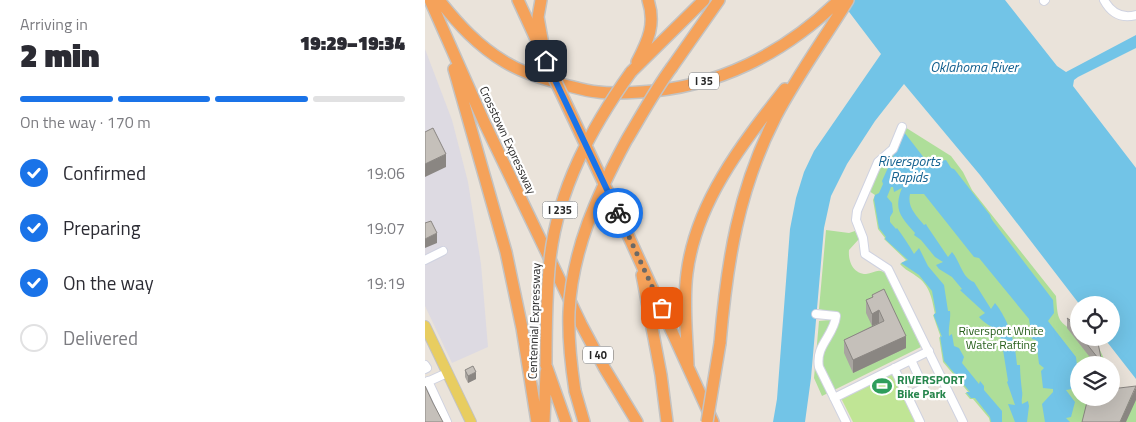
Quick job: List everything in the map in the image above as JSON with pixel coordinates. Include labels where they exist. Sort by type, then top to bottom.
[{"type":"highway","name":"Crosstown Expressway","points":[[430,0],[484,122],[578,317],[605,369],[637,422]]},
{"type":"highway","name":"I 35","points":[[439,0],[465,31],[504,62],[537,77],[601,93],[655,92],[710,80],[753,63],[778,49],[819,19],[839,0]]},
{"type":"highway","points":[[518,0],[713,422]]},
{"type":"highway","points":[[541,0],[538,17],[546,61]]},
{"type":"highway","points":[[631,72],[650,36],[651,16],[648,0]]},
{"type":"highway","name":"Centennial Expressway","points":[[545,422],[547,365],[546,302],[550,256],[561,209],[575,166],[595,126],[631,72],[704,0]]},
{"type":"highway","points":[[584,422],[575,391],[569,343],[571,290],[579,246],[608,174],[635,125],[672,67],[719,0]]},
{"type":"highway","points":[[688,365],[687,275],[694,237],[704,210],[721,178],[765,114],[829,31],[848,0]]},
{"type":"highway","points":[[444,31],[471,131],[487,178],[506,252],[522,328],[537,422]]},
{"type":"highway","points":[[707,422],[719,343],[728,263],[735,225],[760,152],[776,117],[813,52]]},
{"type":"highway","points":[[639,259],[664,395],[667,422]]},
{"type":"highway","points":[[547,365],[566,422]]},
{"type":"main road","points":[[425,326],[471,422]]},
{"type":"street","points":[[1104,0],[1113,12],[1120,16],[1136,15]]},
{"type":"street","points":[[901,131],[893,149],[877,162],[857,211],[856,220],[863,238],[865,254],[888,269],[963,422]]},
{"type":"street","points":[[425,260],[443,251]]},
{"type":"street","points":[[816,314],[836,316],[834,326],[824,340],[819,354],[819,368],[846,422]]},
{"type":"street","points":[[834,398],[929,351]]},
{"type":"street","points":[[908,396],[924,388],[911,360]]},
{"type":"street","points":[[425,365],[427,368],[425,369]]},
{"type":"street","points":[[894,368],[920,422]]},
{"type":"street","points":[[447,373],[427,382],[447,422]]},
{"type":"shaded area","points":[[425,49],[452,120],[468,182],[481,264],[488,347],[452,363],[425,306]]},
{"type":"green space","name":"Riversport White Water Rafting","points":[[900,124],[951,156],[963,172],[972,190],[1056,296],[1058,316],[1070,329],[1070,346],[1095,346],[1099,348],[1103,356],[1070,356],[1070,406],[1120,406],[1120,397],[1136,395],[1136,422],[990,422],[989,418],[973,399],[970,399],[965,393],[969,393],[943,362],[939,337],[941,338],[933,315],[935,314],[934,308],[927,288],[921,280],[900,264],[906,260],[884,239],[878,229],[873,200],[875,195],[863,187],[874,162],[886,152]]},
{"type":"green space","points":[[826,230],[849,233],[855,231],[859,239],[849,250],[852,266],[861,273],[881,271],[886,274],[921,347],[822,396],[814,378],[819,321],[830,320],[830,312],[819,309]]},
{"type":"green space","name":"RIVERSPORT Bike Park","points":[[892,373],[916,422],[853,422],[841,398]]},
{"type":"water","name":"Oklahoma River","points":[[840,0],[1005,0],[1057,66],[1066,72],[1136,35],[1136,48],[1078,77],[1074,80],[1073,86],[1136,168],[1136,379],[1120,356],[1110,346],[1120,346],[1120,296],[1073,296],[980,175],[904,84],[875,121],[847,164],[831,196],[824,228],[811,378],[805,422],[773,422],[777,399],[790,229],[796,198],[804,172],[814,151],[881,54]]},
{"type":"water","name":"Riversports Rapids","points":[[904,132],[928,163],[946,160],[953,171],[951,173],[985,218],[989,216],[1053,300],[1054,313],[1048,321],[1075,356],[1070,356],[1070,389],[1066,390],[1070,395],[1070,406],[1074,406],[1071,417],[1066,418],[1070,422],[1045,422],[1042,404],[1053,392],[1053,389],[1043,388],[1041,371],[1044,368],[1039,364],[1036,340],[1032,339],[1029,319],[979,258],[974,257],[924,194],[910,194],[911,207],[915,214],[924,225],[926,224],[948,257],[952,252],[964,273],[974,282],[991,309],[995,303],[1006,321],[1013,341],[1016,338],[1017,345],[1015,348],[1017,365],[1020,365],[1022,404],[1028,401],[1029,406],[1027,422],[1015,422],[1008,404],[1015,405],[1007,382],[1003,350],[1000,348],[999,342],[1002,343],[1001,337],[996,330],[979,317],[985,313],[960,290],[962,289],[952,277],[936,265],[943,262],[935,257],[921,240],[914,235],[915,233],[902,218],[898,208],[902,188],[894,192],[893,187],[891,187],[887,197],[892,203],[893,212],[890,222],[897,228],[914,254],[919,248],[928,266],[944,285],[948,311],[950,311],[949,336],[952,334],[954,346],[959,348],[964,357],[962,363],[979,384],[980,381],[984,386],[984,390],[1002,411],[1002,422],[991,422],[990,417],[975,398],[971,398],[966,392],[970,392],[944,361],[940,336],[942,337],[934,316],[936,313],[932,291],[919,275],[901,263],[908,260],[886,240],[886,237],[879,228],[874,199],[883,184],[882,181]]},
{"type":"building","points":[[433,128],[446,154],[425,164],[425,132]]},
{"type":"building","points":[[431,221],[437,233],[425,239],[425,223]]},
{"type":"building","points":[[884,289],[906,336],[853,360],[844,340],[884,321],[879,310],[872,314],[866,300]]},
{"type":"building","points":[[1088,346],[1099,346],[1101,356],[1096,356]]},
{"type":"building","points":[[473,366],[476,372],[468,376],[465,370]]},
{"type":"building","points":[[425,386],[433,403],[443,422],[425,422]]},
{"type":"building","points":[[1136,386],[1120,422],[1082,422],[1086,406],[1120,406],[1120,388]]},
{"type":"waterway","points":[[943,169],[952,172],[987,217],[990,226]]},
{"type":"way so far","points":[[618,213],[662,308]]},
{"type":"place","name":"RIVERSPORT Bike Park","points":[[882,386]]},
{"type":"route","points":[[546,61],[618,213]]}]
